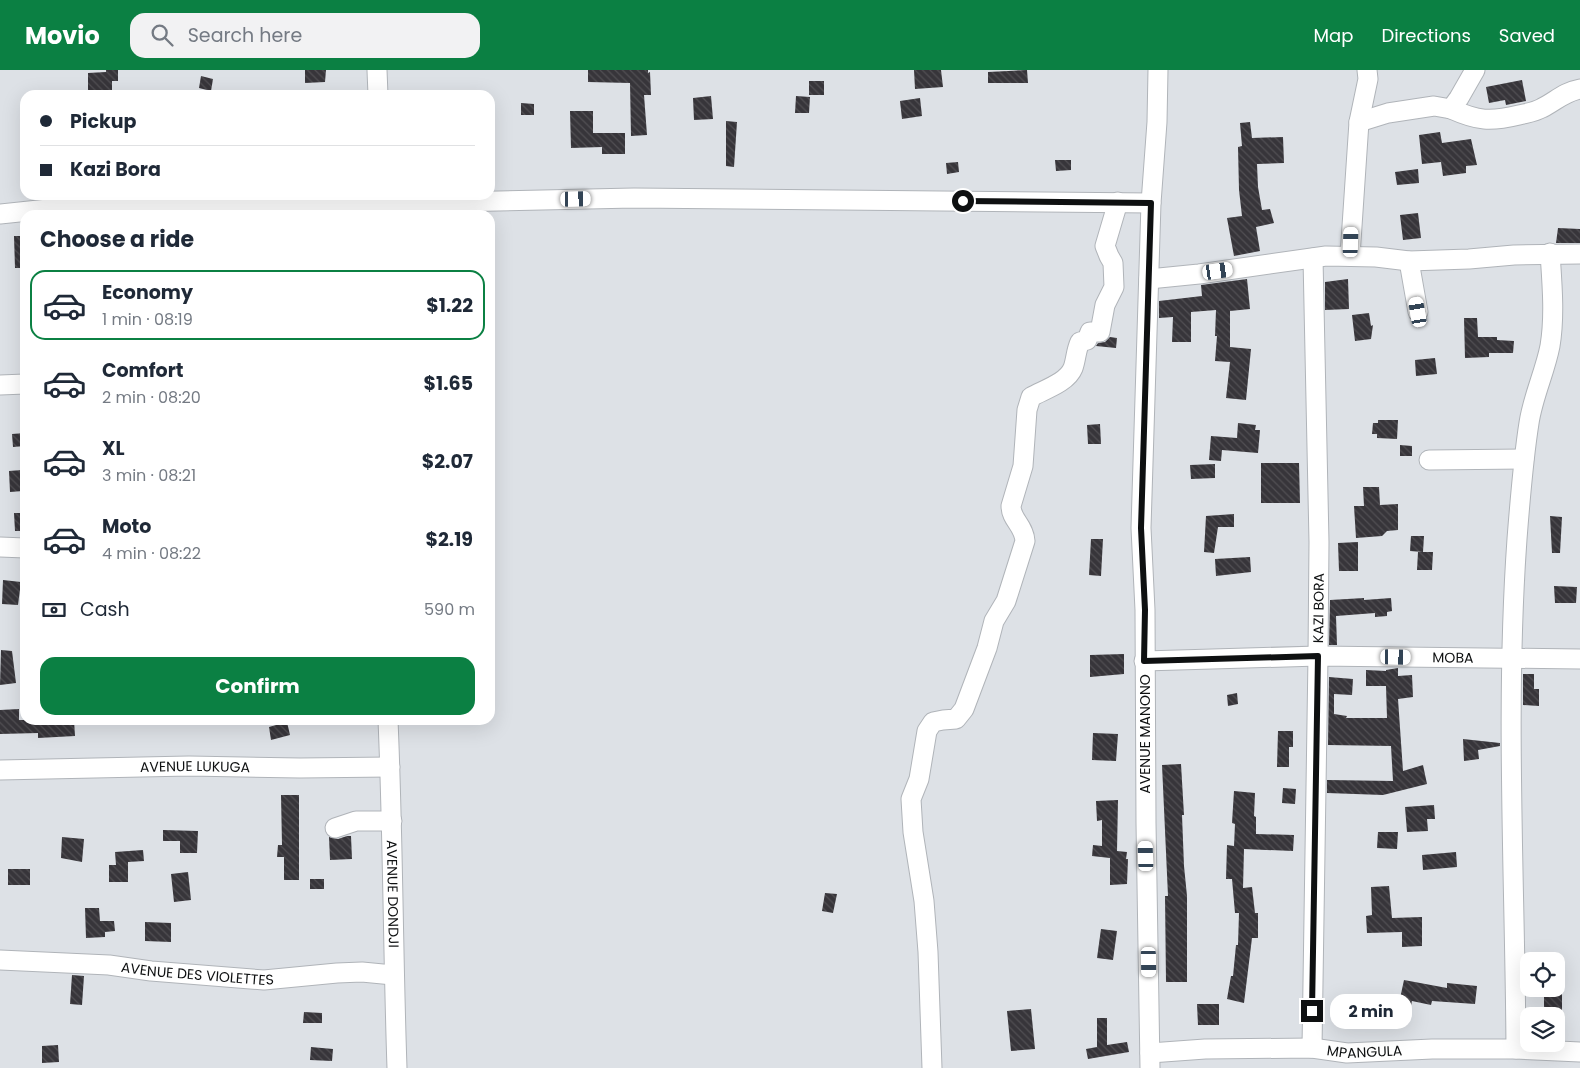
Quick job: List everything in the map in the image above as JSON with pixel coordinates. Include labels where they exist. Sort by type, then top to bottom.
[{"type":"street","points":[[377,70],[378,90]]},
{"type":"street","name":"AVENUE MANONO","points":[[1150,1060],[1144,661],[1145,610],[1141,528],[1151,203],[1157,122],[1158,70]]},
{"type":"street","points":[[1350,256],[1360,122],[1368,79],[1367,70]]},
{"type":"street","points":[[1451,109],[1475,70]]},
{"type":"street","points":[[1360,122],[1388,113],[1434,106],[1451,109],[1469,117],[1487,120],[1503,119],[1536,111],[1569,91],[1580,89]]},
{"type":"street","points":[[38,210],[382,205],[634,198],[1151,203]]},
{"type":"street","points":[[932,1068],[928,952],[924,902],[913,832],[911,799],[919,779],[927,731],[934,722],[956,720],[964,709],[987,648],[994,622],[1006,601],[1025,541],[1024,531],[1011,513],[1011,506],[1024,466],[1027,410],[1031,397],[1059,383],[1072,371],[1080,342],[1088,340],[1090,332],[1100,332],[1105,305],[1114,287],[1113,263],[1106,246],[1118,202]]},
{"type":"street","points":[[0,214],[20,212]]},
{"type":"street","points":[[1149,279],[1326,256],[1408,261],[1550,253],[1580,254]]},
{"type":"street","points":[[1516,1049],[1512,739],[1517,541],[1524,460],[1534,396],[1544,370],[1550,345],[1552,312],[1550,253]]},
{"type":"street","name":"KAZI BORA","points":[[1312,1048],[1318,656],[1314,258]]},
{"type":"street","points":[[1408,261],[1418,312]]},
{"type":"street","points":[[0,384],[20,384]]},
{"type":"street","points":[[1429,460],[1524,460]]},
{"type":"street","points":[[0,547],[20,548]]},
{"type":"street","name":"MOBA","points":[[1144,661],[1318,656],[1580,659]]},
{"type":"street","name":"AVENUE DONDJI","points":[[388,725],[397,1068]]},
{"type":"street","name":"AVENUE LUKUGA","points":[[0,770],[189,766],[390,767]]},
{"type":"street","points":[[335,828],[356,821],[392,821]]},
{"type":"street","name":"AVENUE DES VIOLETTES","points":[[0,960],[109,965],[150,971],[264,980],[362,972],[394,975]]},
{"type":"street","name":"MPANGULA","points":[[1150,1060],[1205,1049],[1312,1048],[1348,1061],[1432,1049],[1516,1049],[1580,1052]]},
{"type":"building","points":[[106,70],[118,70],[118,81],[112,81],[112,90],[88,90],[88,73],[106,72]]},
{"type":"building","points":[[305,70],[326,70],[325,82],[305,83]]},
{"type":"building","points":[[588,70],[648,70],[648,73],[650,72],[651,95],[644,95],[647,135],[631,136],[630,83],[588,82]]},
{"type":"building","points":[[914,70],[941,70],[943,87],[915,89]]},
{"type":"building","points":[[1027,70],[1028,83],[988,83],[988,72]]},
{"type":"building","points":[[201,76],[213,79],[211,90],[199,88]]},
{"type":"building","points":[[1522,80],[1526,101],[1506,105],[1505,100],[1489,103],[1486,87]]},
{"type":"building","points":[[809,81],[824,81],[824,95],[809,95]]},
{"type":"building","points":[[711,96],[713,119],[694,120],[693,98]]},
{"type":"building","points":[[796,96],[810,97],[809,113],[795,113]]},
{"type":"building","points":[[920,98],[922,116],[902,119],[900,101]]},
{"type":"building","points":[[521,103],[534,104],[534,115],[521,115]]},
{"type":"building","points":[[570,111],[593,111],[593,133],[625,133],[625,154],[602,154],[602,147],[571,148]]},
{"type":"building","points":[[726,121],[737,122],[734,167],[726,166]]},
{"type":"building","points":[[1250,122],[1252,138],[1283,137],[1284,163],[1257,164],[1262,210],[1270,209],[1274,223],[1256,227],[1260,251],[1234,256],[1227,218],[1242,216],[1238,147],[1242,146],[1240,123]]},
{"type":"building","points":[[1440,132],[1442,143],[1471,139],[1477,165],[1466,166],[1466,173],[1443,176],[1441,162],[1422,164],[1419,135]]},
{"type":"building","points":[[1055,160],[1071,160],[1071,170],[1056,171]]},
{"type":"building","points":[[958,162],[959,172],[947,174],[946,163]]},
{"type":"building","points":[[1418,169],[1419,183],[1397,185],[1395,172]]},
{"type":"building","points":[[1418,213],[1421,238],[1403,240],[1400,215]]},
{"type":"building","points":[[1558,228],[1580,229],[1580,243],[1556,243]]},
{"type":"building","points":[[14,236],[20,236],[20,268],[15,268]]},
{"type":"building","points":[[1247,279],[1250,309],[1230,311],[1230,347],[1251,349],[1246,400],[1226,398],[1230,362],[1215,361],[1217,336],[1215,336],[1216,310],[1191,312],[1191,342],[1172,342],[1173,317],[1159,318],[1159,301],[1202,296],[1201,285]]},
{"type":"building","points":[[1348,279],[1349,309],[1325,310],[1325,282]]},
{"type":"building","points":[[1369,313],[1371,326],[1373,325],[1371,339],[1355,341],[1352,315]]},
{"type":"building","points":[[1464,318],[1477,318],[1478,337],[1497,337],[1497,340],[1514,341],[1513,353],[1489,353],[1489,357],[1465,358]]},
{"type":"building","points":[[1110,337],[1117,338],[1116,348],[1096,346],[1098,343],[1105,342]]},
{"type":"building","points":[[1435,358],[1437,374],[1416,376],[1415,360]]},
{"type":"building","points":[[1378,420],[1398,420],[1397,439],[1377,438],[1377,434],[1372,434],[1373,423],[1378,423]]},
{"type":"building","points":[[1238,423],[1256,425],[1255,430],[1260,430],[1258,453],[1222,450],[1221,461],[1209,460],[1211,436],[1237,438]]},
{"type":"building","points":[[1100,424],[1101,444],[1088,444],[1087,425]]},
{"type":"building","points":[[20,433],[20,446],[13,447],[12,434]]},
{"type":"building","points":[[1400,445],[1412,446],[1412,456],[1400,456]]},
{"type":"building","points":[[1261,463],[1299,463],[1300,503],[1261,503]]},
{"type":"building","points":[[1215,464],[1215,478],[1191,479],[1190,465]]},
{"type":"building","points":[[20,470],[20,491],[10,492],[9,471]]},
{"type":"building","points":[[1363,487],[1379,487],[1380,505],[1398,504],[1398,530],[1387,531],[1382,536],[1356,538],[1354,506],[1364,506]]},
{"type":"building","points":[[14,513],[20,513],[20,531],[15,531]]},
{"type":"building","points":[[1234,514],[1234,527],[1218,527],[1214,553],[1204,552],[1206,516]]},
{"type":"building","points":[[1550,516],[1562,517],[1560,553],[1552,553]]},
{"type":"building","points":[[1411,536],[1424,536],[1423,552],[1410,551]]},
{"type":"building","points":[[1091,539],[1103,539],[1101,576],[1089,575]]},
{"type":"building","points":[[1358,542],[1358,571],[1339,571],[1338,543]]},
{"type":"building","points":[[1418,552],[1433,552],[1432,570],[1417,570]]},
{"type":"building","points":[[1250,557],[1251,572],[1216,576],[1215,559]]},
{"type":"building","points":[[3,580],[20,582],[18,605],[2,604]]},
{"type":"building","points":[[1554,586],[1577,587],[1576,603],[1555,603]]},
{"type":"building","points":[[1364,598],[1364,600],[1391,598],[1392,611],[1387,612],[1387,616],[1375,617],[1375,613],[1336,616],[1337,645],[1329,645],[1330,600]]},
{"type":"building","points":[[1,650],[12,651],[16,683],[0,685]]},
{"type":"building","points":[[1124,654],[1124,674],[1090,677],[1090,655]]},
{"type":"building","points":[[1398,668],[1398,676],[1412,675],[1413,697],[1398,699],[1403,771],[1423,765],[1427,784],[1383,795],[1327,793],[1327,780],[1393,781],[1391,746],[1328,745],[1329,677],[1353,679],[1352,695],[1334,694],[1334,714],[1347,716],[1346,718],[1387,718],[1386,686],[1366,686],[1366,670],[1386,671]]},
{"type":"building","points":[[1523,674],[1534,674],[1534,689],[1539,689],[1539,706],[1523,705]]},
{"type":"building","points":[[1237,693],[1238,704],[1228,706],[1227,695]]},
{"type":"building","points":[[19,709],[20,725],[74,725],[75,736],[38,738],[38,733],[0,734],[0,710]]},
{"type":"building","points":[[288,725],[290,735],[271,740],[269,727]]},
{"type":"building","points":[[1278,731],[1293,731],[1293,747],[1289,747],[1289,767],[1277,767]]},
{"type":"building","points":[[1093,733],[1118,734],[1116,761],[1092,760]]},
{"type":"building","points":[[1463,739],[1500,743],[1500,746],[1478,750],[1479,759],[1464,761]]},
{"type":"building","points":[[1181,764],[1184,866],[1187,896],[1187,982],[1166,982],[1165,896],[1168,896],[1162,765]]},
{"type":"building","points":[[1283,788],[1296,789],[1295,804],[1282,803]]},
{"type":"building","points":[[1234,791],[1255,793],[1254,816],[1256,817],[1256,834],[1294,835],[1293,851],[1244,849],[1243,888],[1252,887],[1255,913],[1258,913],[1258,938],[1252,938],[1244,1003],[1227,999],[1231,976],[1233,976],[1236,945],[1238,945],[1239,913],[1235,913],[1232,879],[1226,879],[1227,845],[1234,846],[1235,824],[1232,823]]},
{"type":"building","points":[[281,795],[299,795],[299,880],[284,880],[284,857],[277,857],[278,845],[282,845]]},
{"type":"building","points":[[1118,800],[1117,851],[1127,852],[1127,884],[1110,885],[1110,858],[1092,856],[1093,845],[1102,846],[1102,820],[1097,821],[1096,801]]},
{"type":"building","points":[[1434,805],[1435,819],[1427,819],[1428,831],[1407,832],[1405,807]]},
{"type":"building","points":[[163,830],[198,831],[197,853],[180,853],[180,841],[163,841]]},
{"type":"building","points":[[1378,832],[1398,832],[1397,849],[1377,848]]},
{"type":"building","points":[[351,836],[352,859],[330,860],[329,837],[338,839]]},
{"type":"building","points":[[62,837],[84,839],[82,862],[61,858]]},
{"type":"building","points":[[143,850],[144,861],[128,862],[128,882],[109,882],[109,865],[116,865],[115,852]]},
{"type":"building","points":[[1456,852],[1457,867],[1423,870],[1422,855]]},
{"type":"building","points":[[8,869],[30,869],[30,885],[8,885]]},
{"type":"building","points":[[188,872],[191,900],[174,902],[171,874]]},
{"type":"building","points":[[310,879],[324,879],[324,889],[310,889]]},
{"type":"building","points":[[1389,886],[1392,918],[1422,917],[1422,946],[1402,947],[1402,932],[1367,933],[1366,916],[1372,915],[1371,887]]},
{"type":"building","points":[[825,893],[837,894],[833,913],[822,911]]},
{"type":"building","points":[[85,908],[99,908],[100,921],[114,921],[115,931],[105,932],[105,937],[86,938]]},
{"type":"building","points":[[145,922],[171,923],[171,942],[145,941]]},
{"type":"building","points":[[1101,929],[1117,931],[1113,960],[1097,958]]},
{"type":"building","points":[[72,975],[84,976],[82,1005],[70,1004]]},
{"type":"building","points":[[1404,980],[1447,988],[1447,983],[1477,986],[1475,1004],[1432,1001],[1431,1005],[1412,1001],[1408,1019],[1396,1017]]},
{"type":"building","points":[[1544,997],[1562,997],[1562,1007],[1544,1007]]},
{"type":"building","points":[[1197,1004],[1219,1004],[1219,1025],[1198,1025]]},
{"type":"building","points":[[1367,1007],[1393,1009],[1392,1029],[1366,1027]]},
{"type":"building","points":[[1031,1009],[1035,1049],[1011,1051],[1007,1011]]},
{"type":"building","points":[[304,1012],[322,1013],[322,1023],[303,1023]]},
{"type":"building","points":[[1097,1018],[1107,1018],[1107,1045],[1127,1042],[1129,1052],[1088,1059],[1086,1049],[1097,1047]]},
{"type":"building","points":[[58,1045],[59,1062],[42,1063],[42,1046]]},
{"type":"building","points":[[311,1047],[333,1049],[332,1061],[310,1060]]},
{"type":"route","points":[[963,201],[1151,203],[1141,528],[1145,610],[1144,661],[1318,656],[1312,1011]]}]
